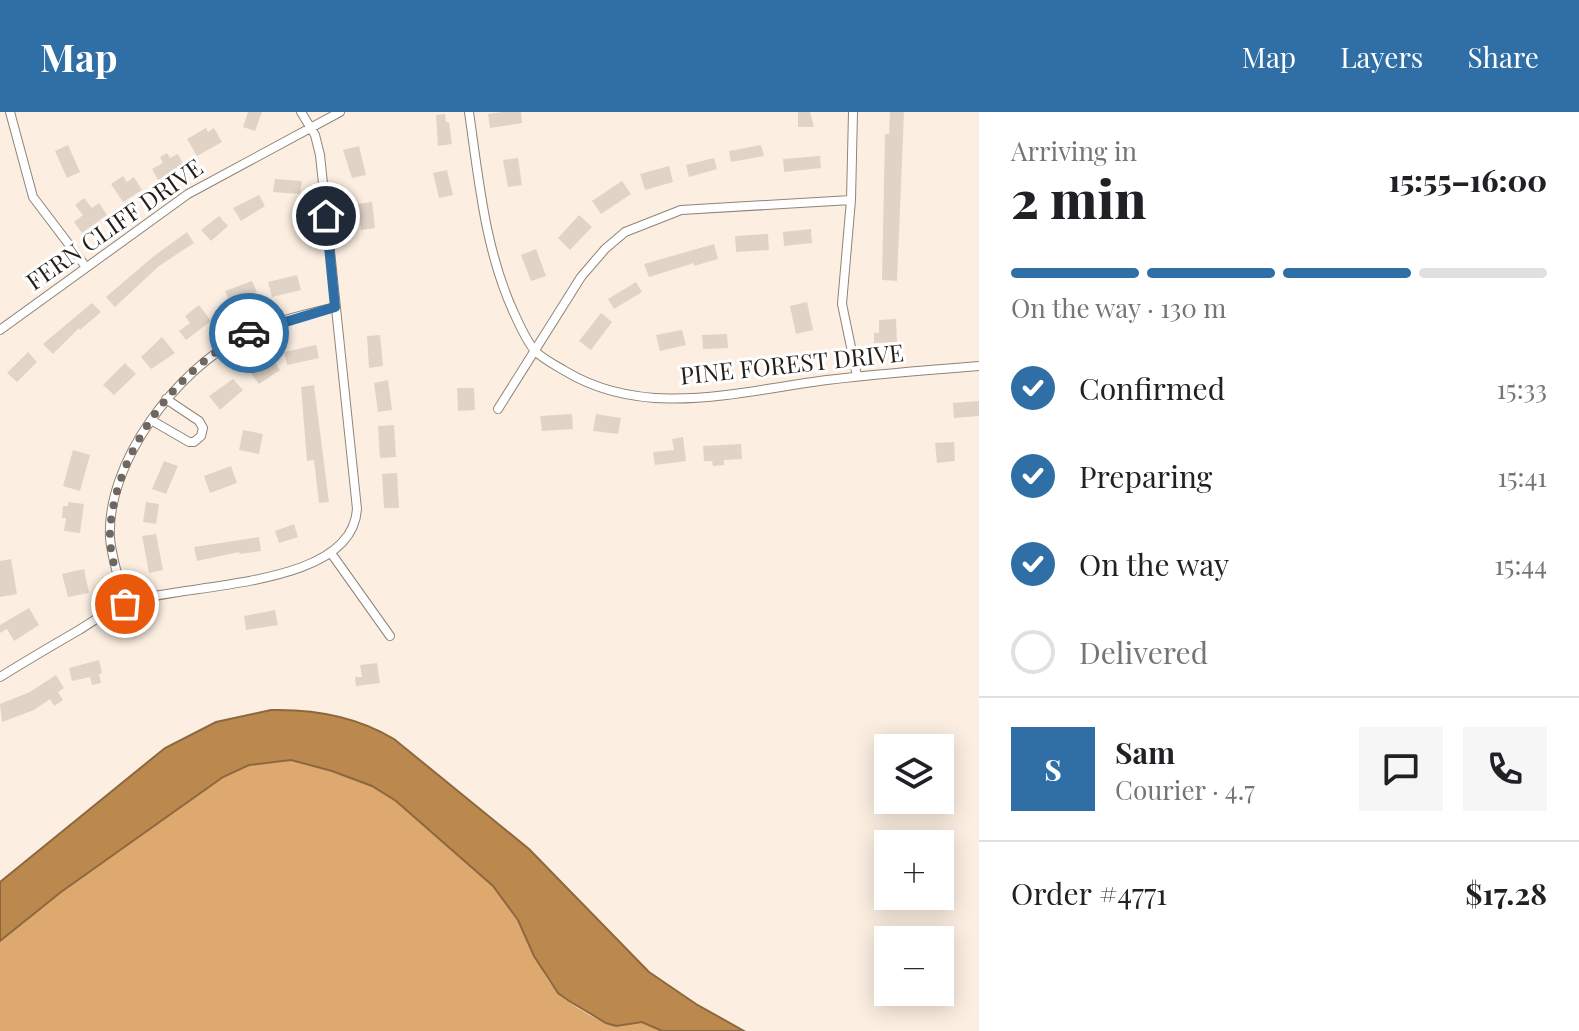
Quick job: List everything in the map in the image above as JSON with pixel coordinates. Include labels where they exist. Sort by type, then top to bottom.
[{"type":"street","points":[[0,677],[125,604],[290,571],[331,553],[352,528],[357,509],[320,155],[310,126],[301,112]]},
{"type":"street","name":"FERN CLIFF DRIVE","points":[[0,330],[188,194],[340,112]]},
{"type":"street","name":"PINE FOREST DRIVE","points":[[469,112],[485,221],[496,269],[520,325],[535,350],[582,382],[632,397],[706,398],[857,376],[979,366]]},
{"type":"street","points":[[853,112],[851,200],[842,304],[857,376]]},
{"type":"street","points":[[11,113],[33,197],[86,267]]},
{"type":"street","points":[[498,409],[588,269],[615,240],[667,214],[697,208],[851,200]]},
{"type":"street","points":[[125,604],[111,546],[112,512],[123,473],[151,420],[166,399],[204,363],[241,337],[272,324],[335,307]]},
{"type":"street","points":[[151,420],[189,442],[201,436],[203,428],[199,421],[166,399]]},
{"type":"street","points":[[331,553],[390,636]]},
{"type":"shaded area","points":[[271,710],[303,711],[350,719],[394,739],[529,849],[649,972],[744,1031],[662,1031],[642,1022],[616,1026],[569,1001],[558,993],[534,956],[518,920],[493,886],[396,801],[372,786],[291,760],[249,765],[223,777],[61,892],[0,941],[0,882],[165,748],[216,722]]},
{"type":"shaded area","points":[[277,760],[308,763],[339,772],[396,801],[496,890],[517,919],[544,974],[562,997],[611,1025],[644,1022],[662,1031],[0,1031],[0,941],[61,892],[223,777],[249,765]]},
{"type":"building","points":[[248,112],[262,112],[255,131],[243,127]]},
{"type":"building","points":[[521,112],[522,123],[490,128],[488,114]]},
{"type":"building","points":[[798,112],[810,112],[814,127],[798,127]]},
{"type":"building","points":[[890,112],[904,112],[897,281],[882,280],[885,134],[889,134]]},
{"type":"building","points":[[445,114],[452,144],[438,146],[436,115]]},
{"type":"building","points":[[206,128],[208,132],[214,128],[222,142],[197,156],[187,139]]},
{"type":"building","points":[[68,145],[80,172],[67,178],[55,151]]},
{"type":"building","points":[[761,145],[764,156],[731,162],[729,151]]},
{"type":"building","points":[[359,146],[366,175],[352,178],[343,150]]},
{"type":"building","points":[[167,153],[170,158],[178,154],[184,165],[158,180],[152,169],[163,163],[160,157]]},
{"type":"building","points":[[820,156],[821,168],[784,172],[783,159]]},
{"type":"building","points":[[518,158],[522,185],[508,187],[503,160]]},
{"type":"building","points":[[714,158],[717,169],[689,177],[686,165]]},
{"type":"building","points":[[669,166],[673,182],[645,190],[640,174]]},
{"type":"building","points":[[447,170],[453,195],[439,198],[433,173]]},
{"type":"building","points":[[123,176],[127,182],[134,177],[142,190],[123,202],[111,184]]},
{"type":"building","points":[[275,179],[302,181],[300,194],[273,192]]},
{"type":"building","points":[[622,181],[631,194],[601,214],[592,201]]},
{"type":"building","points":[[259,195],[265,206],[241,221],[233,208]]},
{"type":"building","points":[[84,198],[92,208],[99,203],[107,215],[82,233],[74,222],[83,215],[75,205]]},
{"type":"building","points":[[372,202],[375,228],[361,230],[358,204]]},
{"type":"building","points":[[579,215],[592,227],[570,250],[558,238]]},
{"type":"building","points":[[219,216],[228,226],[211,241],[201,230]]},
{"type":"building","points":[[811,229],[812,243],[784,246],[783,232]]},
{"type":"building","points":[[187,232],[194,243],[159,266],[115,307],[106,297]]},
{"type":"building","points":[[768,234],[769,250],[736,252],[735,236]]},
{"type":"building","points":[[714,244],[718,259],[649,277],[644,264]]},
{"type":"building","points":[[536,249],[546,276],[531,281],[521,255]]},
{"type":"building","points":[[297,275],[301,290],[272,297],[268,282]]},
{"type":"building","points":[[252,281],[257,292],[230,303],[225,291]]},
{"type":"building","points":[[636,282],[642,292],[614,309],[608,299]]},
{"type":"building","points":[[807,302],[813,330],[796,334],[790,306]]},
{"type":"building","points":[[92,303],[101,312],[79,328],[53,354],[43,344]]},
{"type":"building","points":[[199,305],[211,321],[186,340],[179,331],[190,323],[185,316]]},
{"type":"building","points":[[601,313],[612,322],[591,350],[579,341]]},
{"type":"building","points":[[896,319],[897,342],[874,343],[874,333],[879,333],[879,320]]},
{"type":"building","points":[[682,330],[686,345],[660,351],[656,335]]},
{"type":"building","points":[[727,334],[728,348],[703,349],[702,335]]},
{"type":"building","points":[[380,335],[383,366],[369,368],[367,336]]},
{"type":"building","points":[[162,337],[175,353],[151,369],[141,357]]},
{"type":"building","points":[[316,345],[319,358],[287,365],[284,352]]},
{"type":"building","points":[[28,352],[37,362],[17,382],[7,373]]},
{"type":"building","points":[[273,359],[280,370],[259,384],[251,374]]},
{"type":"building","points":[[125,363],[136,374],[114,395],[103,385]]},
{"type":"building","points":[[233,379],[243,390],[220,410],[209,396]]},
{"type":"building","points":[[388,380],[392,410],[378,412],[374,383]]},
{"type":"building","points":[[314,385],[329,502],[319,503],[314,460],[307,461],[301,387]]},
{"type":"building","points":[[457,388],[474,388],[475,410],[458,411]]},
{"type":"building","points":[[979,401],[979,416],[954,418],[953,403]]},
{"type":"building","points":[[572,414],[573,429],[542,431],[540,416]]},
{"type":"building","points":[[596,414],[621,418],[618,434],[593,431]]},
{"type":"building","points":[[394,425],[396,457],[380,458],[378,426]]},
{"type":"building","points":[[243,430],[263,434],[259,454],[239,450]]},
{"type":"building","points":[[683,437],[686,461],[655,465],[653,452],[674,450],[672,439]]},
{"type":"building","points":[[954,442],[955,461],[937,463],[935,443]]},
{"type":"building","points":[[741,444],[742,459],[724,460],[724,465],[713,466],[712,461],[704,461],[703,446]]},
{"type":"building","points":[[73,450],[90,455],[80,491],[63,486]]},
{"type":"building","points":[[164,461],[178,466],[166,494],[152,489]]},
{"type":"building","points":[[231,466],[237,483],[210,493],[204,476]]},
{"type":"building","points":[[397,473],[399,508],[384,508],[382,474]]},
{"type":"building","points":[[68,502],[84,504],[80,533],[64,531],[66,518],[62,518],[63,506],[68,506]]},
{"type":"building","points":[[146,502],[159,504],[156,524],[143,522]]},
{"type":"building","points":[[294,524],[298,537],[279,543],[275,531]]},
{"type":"building","points":[[156,534],[163,570],[149,573],[142,536]]},
{"type":"building","points":[[259,537],[261,551],[239,552],[197,561],[194,547]]},
{"type":"building","points":[[11,559],[17,594],[0,597],[0,561]]},
{"type":"building","points":[[84,569],[89,593],[68,597],[62,574]]},
{"type":"building","points":[[29,608],[39,625],[14,641],[7,629],[0,633],[0,625]]},
{"type":"building","points":[[275,610],[278,625],[246,630],[244,616]]},
{"type":"building","points":[[99,660],[101,683],[92,685],[90,677],[72,681],[69,668]]},
{"type":"building","points":[[377,663],[380,683],[356,686],[355,677],[362,677],[360,665]]},
{"type":"building","points":[[56,675],[64,688],[58,692],[63,700],[54,706],[50,699],[34,710],[2,722],[0,704],[30,692]]},
{"type":"way so far","points":[[125,604],[110,535],[112,512],[123,473],[137,443],[166,399],[212,356],[249,333]]},
{"type":"route","points":[[249,333],[335,307],[326,216]]}]
